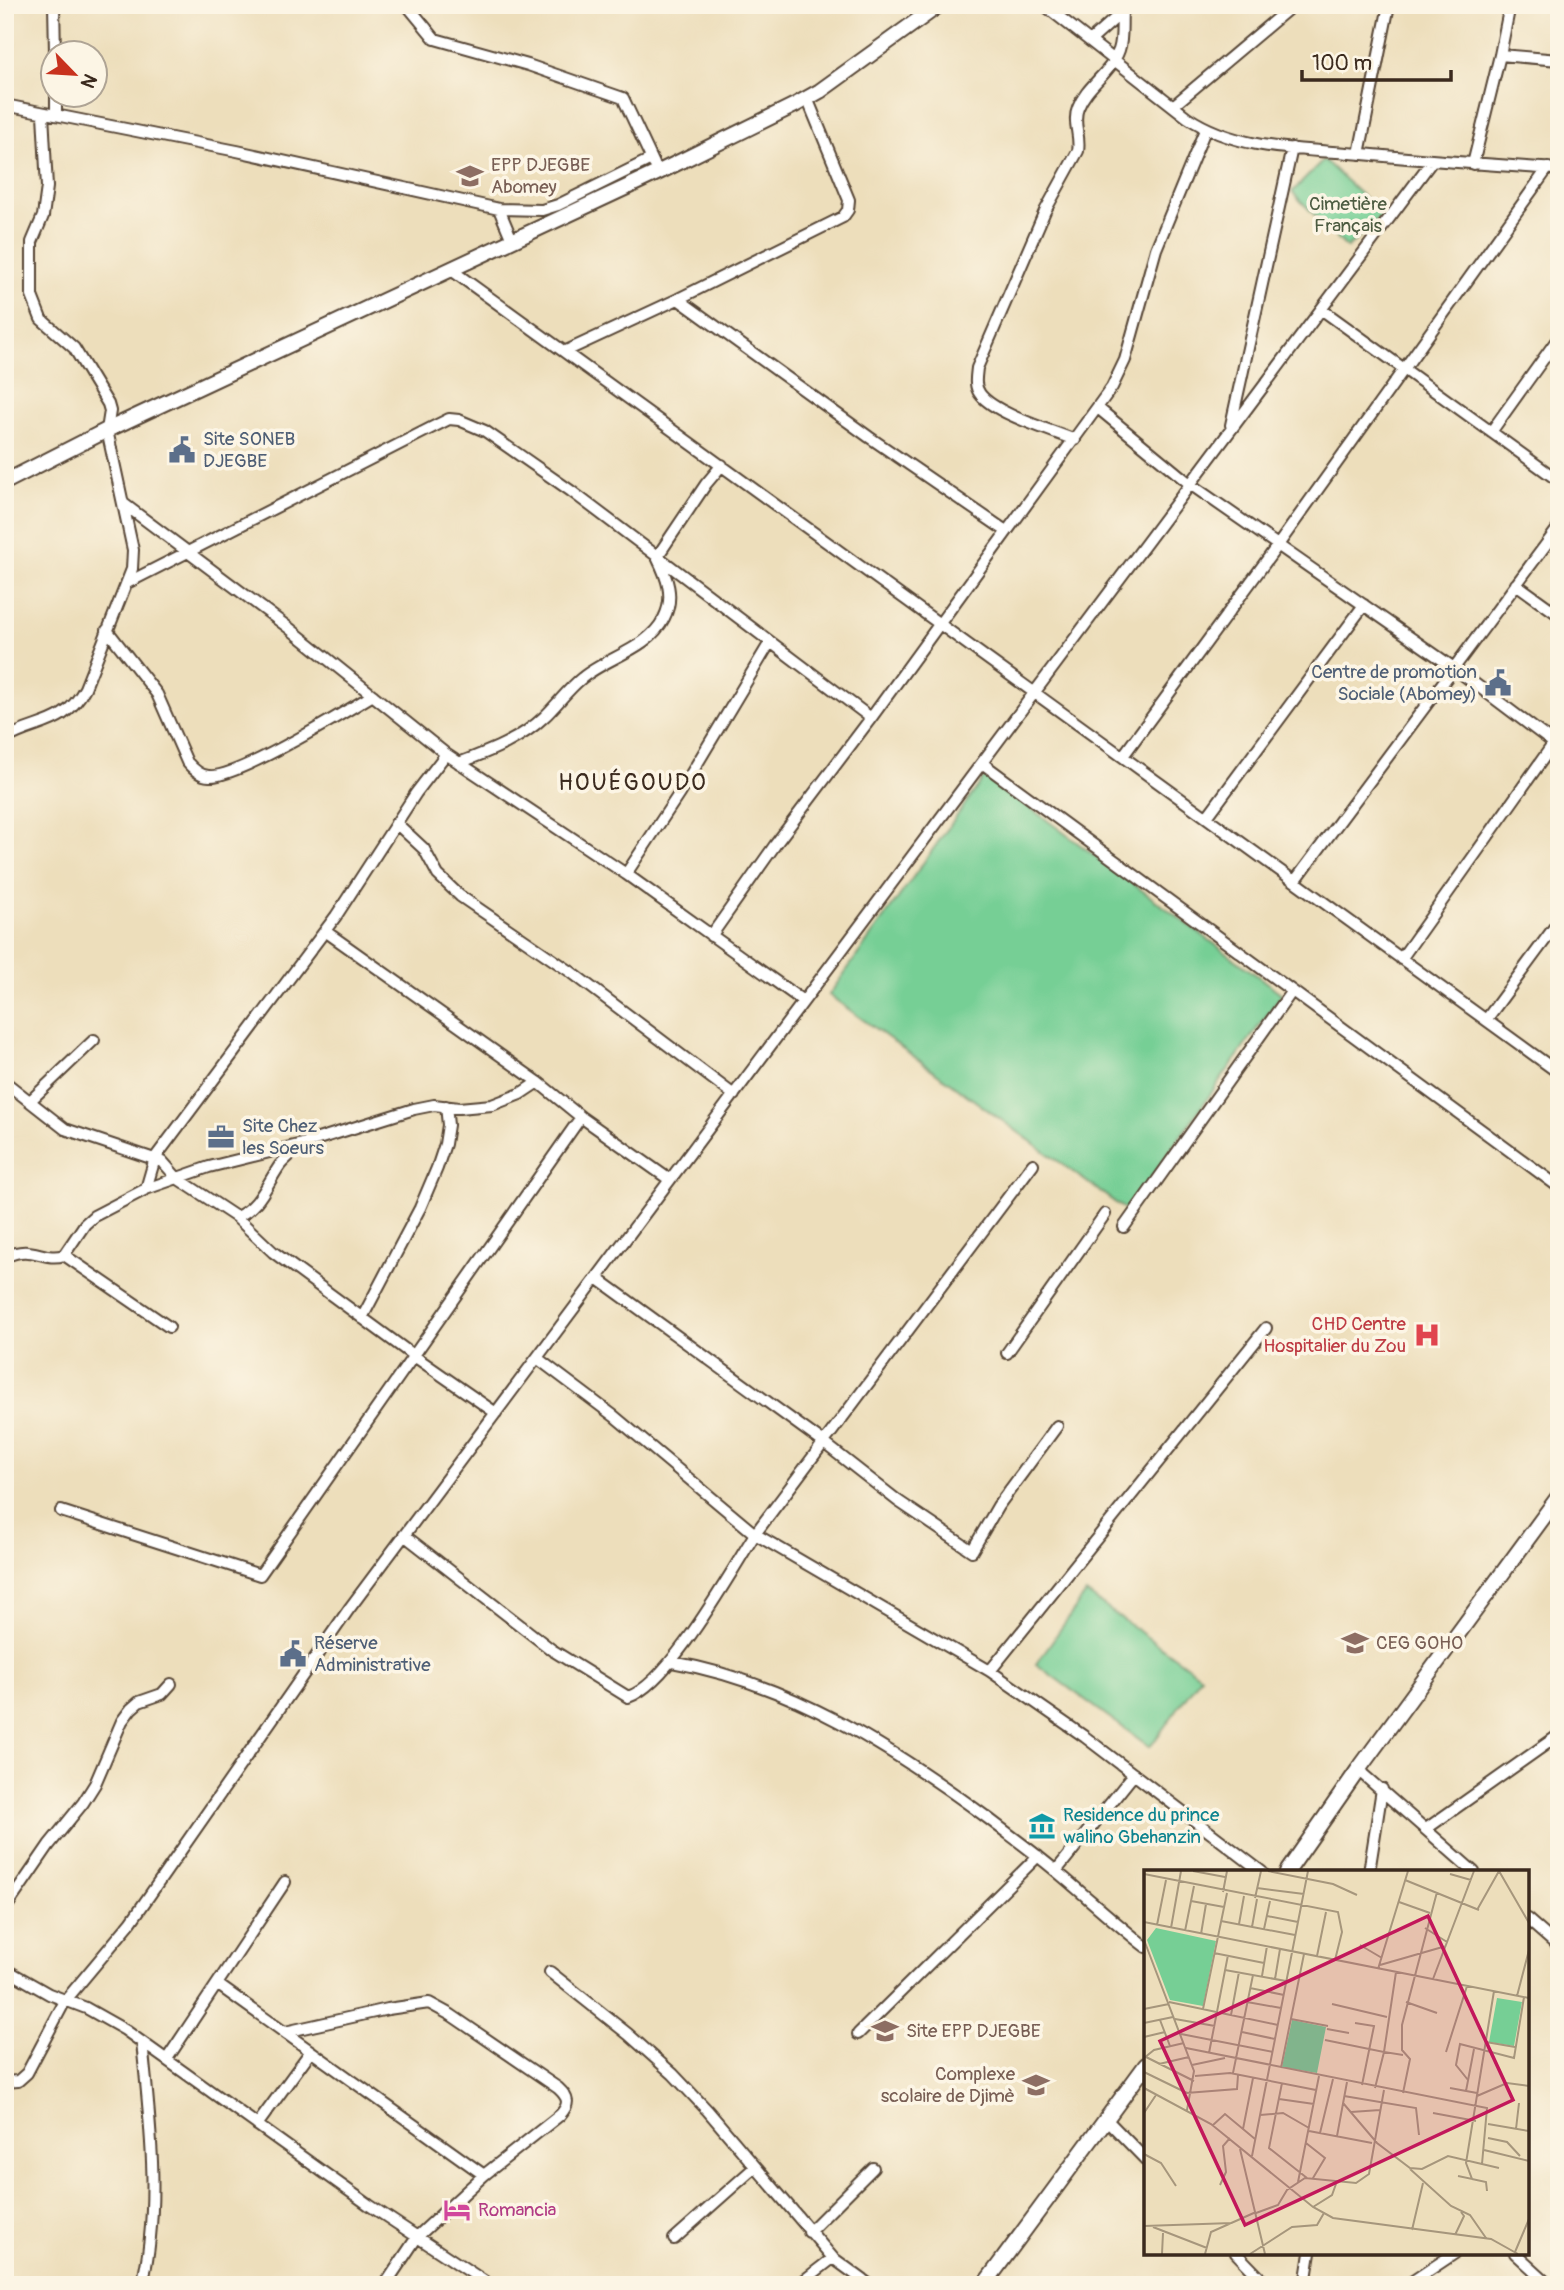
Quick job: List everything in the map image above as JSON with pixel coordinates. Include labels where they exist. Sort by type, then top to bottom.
[{"type":"street","points":[[54,5],[55,38]]},
{"type":"street","points":[[407,5],[435,39],[528,65],[623,98],[657,173]]},
{"type":"street","points":[[5,482],[107,430],[657,173],[807,98],[939,5]]},
{"type":"street","points":[[1044,5],[1205,130],[1246,142],[1293,148],[1553,169]]},
{"type":"street","points":[[1172,106],[1293,5]]},
{"type":"street","points":[[1359,154],[1389,5]]},
{"type":"street","points":[[1473,164],[1510,5]]},
{"type":"street","points":[[1090,41],[1126,9]]},
{"type":"street","points":[[1075,440],[995,406],[980,394],[975,383],[977,368],[1045,211],[1078,151],[1080,143],[1075,119],[1078,107],[1114,61],[1121,43],[1126,9]]},
{"type":"street","points":[[1500,55],[1559,60]]},
{"type":"street","points":[[566,351],[835,223],[848,210],[849,200],[807,98]]},
{"type":"street","points":[[5,105],[499,209],[542,209],[558,205],[651,159]]},
{"type":"street","points":[[56,108],[56,114]]},
{"type":"street","points":[[5,739],[59,718],[77,703],[132,569],[133,550],[107,430],[110,411],[108,404],[74,348],[41,319],[32,296],[32,242],[43,216],[47,187],[43,114]]},
{"type":"street","points":[[711,936],[1112,387],[1125,360],[1156,249],[1205,130]]},
{"type":"street","points":[[1230,431],[1293,148]]},
{"type":"street","points":[[5,2081],[18,2081],[27,2073],[65,2001],[131,1922],[276,1710],[404,1535],[1432,161]]},
{"type":"street","points":[[1123,756],[1403,370],[1553,169]]},
{"type":"street","points":[[499,209],[512,240]]},
{"type":"street","points":[[450,269],[1559,1073]]},
{"type":"street","points":[[678,299],[869,437],[1006,531]]},
{"type":"street","points":[[1321,309],[1559,481]]},
{"type":"street","points":[[1491,432],[1559,337]]},
{"type":"street","points":[[1098,409],[1190,484],[1454,668],[1556,745],[1401,959]]},
{"type":"street","points":[[128,583],[449,419],[459,420],[485,431],[571,491],[769,644],[871,718]]},
{"type":"street","points":[[657,556],[722,465]]},
{"type":"street","points":[[124,504],[446,754],[626,874],[803,1001]]},
{"type":"street","points":[[1295,881],[1559,527]]},
{"type":"street","points":[[459,763],[495,749],[530,729],[582,678],[645,640],[657,629],[663,621],[670,600],[669,587],[657,556]]},
{"type":"street","points":[[1516,584],[1559,615]]},
{"type":"street","points":[[1207,817],[1364,605]]},
{"type":"street","points":[[107,630],[157,694],[187,762],[195,771],[208,777],[220,775],[276,750],[373,695]]},
{"type":"street","points":[[626,874],[769,644]]},
{"type":"street","points":[[146,1189],[155,1158],[325,931],[396,823],[446,754]]},
{"type":"street","points":[[982,763],[1559,1187]]},
{"type":"street","points":[[396,823],[424,849],[438,875],[460,895],[571,972],[734,1095]]},
{"type":"street","points":[[1486,1020],[1559,921]]},
{"type":"street","points":[[325,931],[538,1082],[581,1117],[670,1180]]},
{"type":"street","points":[[1124,1227],[1292,991]]},
{"type":"street","points":[[30,1101],[94,1040]]},
{"type":"street","points":[[5,1082],[65,1129],[155,1158],[169,1167],[177,1178],[236,1217],[273,1252],[496,1413]]},
{"type":"street","points":[[5,1257],[23,1250],[54,1257],[64,1255],[85,1224],[94,1216],[146,1189],[209,1167],[302,1144],[414,1109],[434,1105],[492,1105],[520,1094],[538,1082]]},
{"type":"street","points":[[362,1318],[420,1208],[437,1168],[447,1135],[446,1106]]},
{"type":"street","points":[[61,1511],[260,1576],[581,1117]]},
{"type":"street","points":[[236,1217],[257,1203],[283,1161],[302,1144]]},
{"type":"street","points":[[404,1535],[552,1650],[628,1697],[639,1692],[672,1662],[755,1534],[1033,1164]]},
{"type":"street","points":[[1007,1353],[1104,1214]]},
{"type":"street","points":[[64,1255],[169,1327]]},
{"type":"street","points":[[597,1278],[824,1443],[898,1501],[972,1551],[998,1506],[1057,1426]]},
{"type":"street","points":[[990,1671],[1266,1328]]},
{"type":"street","points":[[537,1359],[614,1416],[755,1534],[990,1671],[1085,1737],[1259,1870]]},
{"type":"street","points":[[1288,1870],[1358,1770],[1559,1496]]},
{"type":"street","points":[[672,1662],[713,1670],[768,1687],[826,1714],[891,1750],[1038,1856],[1144,1945]]},
{"type":"street","points":[[5,1909],[95,1784],[122,1721],[139,1702],[162,1694],[171,1684]]},
{"type":"street","points":[[1426,1829],[1559,1735]]},
{"type":"street","points":[[1358,1770],[1472,1870]]},
{"type":"street","points":[[1056,1871],[1134,1774]]},
{"type":"street","points":[[1369,1870],[1382,1789]]},
{"type":"street","points":[[858,2034],[1038,1856]]},
{"type":"street","points":[[167,2059],[285,1882]]},
{"type":"street","points":[[1529,1921],[1559,1947]]},
{"type":"street","points":[[5,1969],[32,1986],[107,2019],[489,2285]]},
{"type":"street","points":[[550,1972],[673,2074],[708,2111],[833,2258],[870,2285]]},
{"type":"street","points":[[217,1984],[484,2175]]},
{"type":"street","points":[[285,2032],[388,2009],[429,2003],[503,2049],[566,2094],[568,2102],[560,2115],[484,2175],[417,2237],[385,2285]]},
{"type":"street","points":[[142,2042],[152,2136],[148,2262],[142,2285]]},
{"type":"street","points":[[257,2124],[311,2051]]},
{"type":"street","points":[[984,2285],[1144,2068]]},
{"type":"street","points":[[1106,2119],[1144,2158]]},
{"type":"street","points":[[674,2239],[755,2167]]},
{"type":"street","points":[[809,2232],[873,2168]]},
{"type":"street","points":[[1238,2255],[1267,2285]]},
{"type":"street","points":[[1306,2285],[1310,2255]]},
{"type":"street","points":[[1407,2285],[1452,2255]]},
{"type":"street","points":[[1517,2255],[1550,2285]]},
{"type":"street","points":[[798,2285],[833,2258]]},
{"type":"green space","name":"Cimetière Français","points":[[1324,160],[1383,215],[1347,248],[1292,192]]},
{"type":"green space","points":[[986,775],[1282,994],[1127,1211],[829,995]]},
{"type":"green space","points":[[1086,1593],[1201,1676],[1150,1747],[1036,1664]]},
{"type":"place","name":"EPP DJEGBE Abomey","points":[[470,176]]},
{"type":"place","name":"Site SONEB DJEGBE","points":[[182,450]]},
{"type":"place","name":"Centre de promotion Sociale (Abomey)","points":[[1498,683]]},
{"type":"place","name":"Site Chez les Soeurs","points":[[221,1137]]},
{"type":"place","name":"CHD Centre Hospitalier du Zou","points":[[1427,1335]]},
{"type":"place","name":"CEG GOHO","points":[[1355,1643]]},
{"type":"place","name":"Réserve Administrative","points":[[293,1654]]},
{"type":"place","name":"Residence du prince walino Gbehanzin","points":[[1042,1826]]},
{"type":"place","name":"Site EPP DJEGBE","points":[[885,2031]]},
{"type":"place","name":"Complexe scolaire de Djimè","points":[[1036,2085]]},
{"type":"place","name":"Romancia","points":[[457,2210]]},
{"type":"district","name":"HOUÉGOUDO","points":[[633,782]]}]
